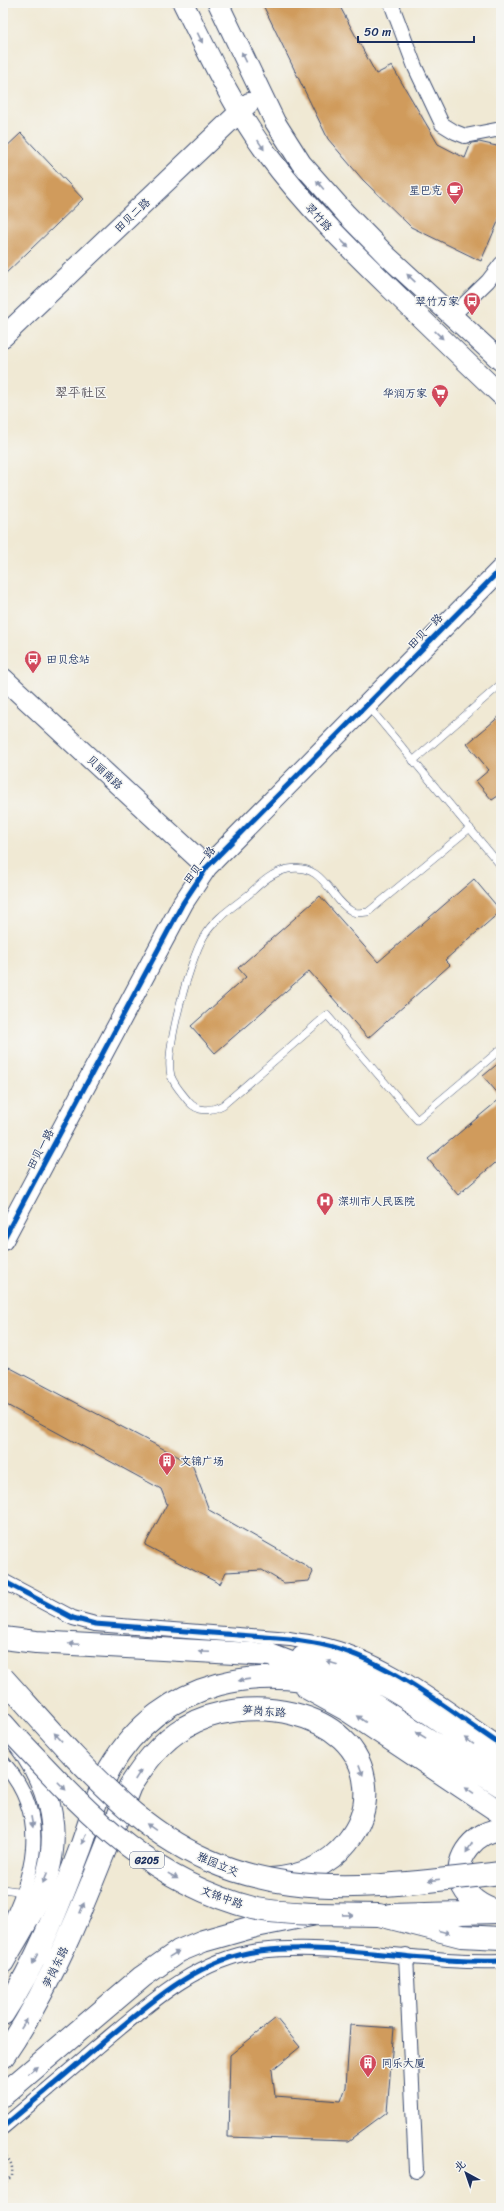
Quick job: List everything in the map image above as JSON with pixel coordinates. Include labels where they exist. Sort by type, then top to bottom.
[{"type":"main road","points":[[3,1638],[36,1642],[270,1655],[306,1658],[328,1662],[374,1679],[501,1763]]},
{"type":"main road","points":[[270,1655],[309,1670],[357,1694],[501,1786]]},
{"type":"main road","points":[[283,1677],[310,1689],[347,1710],[501,1813]]},
{"type":"main road","name":"笋岗东路","points":[[3,2014],[34,1960],[56,1915],[110,1769],[128,1742],[151,1719],[174,1702],[198,1691],[227,1682],[254,1678],[283,1677],[334,1685],[357,1694]]},
{"type":"main road","name":"雅园立交","points":[[3,1678],[101,1784],[145,1823],[200,1857],[233,1872],[293,1884],[371,1887],[501,1873]]},
{"type":"main road","name":"笋岗东路","points":[[3,2057],[27,2020],[65,1948],[130,1786],[145,1764],[164,1742],[185,1726],[210,1714],[234,1709],[261,1709],[296,1714],[317,1722],[334,1732],[348,1746],[357,1760],[364,1778],[366,1796],[362,1815],[353,1835],[341,1850],[326,1862],[313,1869],[283,1878],[262,1879]]},
{"type":"main road","points":[[3,1962],[28,1918],[48,1872],[54,1838],[52,1810],[43,1784],[32,1762],[9,1731]]},
{"type":"main road","name":"文锦中路","points":[[9,1731],[105,1828],[126,1845],[174,1877],[228,1900],[254,1909],[316,1914],[379,1915],[499,1912]]},
{"type":"main road","points":[[499,1912],[481,1907],[472,1898],[460,1881],[460,1868],[464,1855],[472,1843],[482,1834],[501,1830]]},
{"type":"main road","points":[[3,2095],[142,1976],[179,1951],[203,1941],[256,1926],[316,1914]]},
{"type":"main road","name":"G205","points":[[379,1915],[461,1936],[501,1938]]},
{"type":"street","name":"翠竹路","points":[[183,3],[223,83],[240,112],[268,154],[315,212],[339,238],[501,395]]},
{"type":"street","name":"翠竹路","points":[[218,3],[282,137],[323,189],[387,256],[501,361]]},
{"type":"street","points":[[391,3],[415,67],[442,124],[465,136],[501,129]]},
{"type":"street","name":"田贝二路","points":[[3,337],[261,92]]},
{"type":"street","points":[[452,316],[488,282],[501,264]]},
{"type":"street","name":"田贝一路","points":[[3,1240],[183,903],[207,867],[501,569]]},
{"type":"street","name":"贝丽南路","points":[[3,678],[207,867]]},
{"type":"street","points":[[3,1581],[66,1615],[95,1624],[290,1639],[321,1644],[371,1662],[394,1675],[501,1745]]},
{"type":"street","points":[[3,1763],[13,1774],[26,1796],[34,1824],[33,1853],[24,1892],[3,1937]]},
{"type":"street","points":[[3,2127],[165,1992],[205,1968],[232,1957],[259,1951],[337,1950],[451,1960],[501,1961]]},
{"type":"street","points":[[406,1956],[416,2171]]},
{"type":"lane","points":[[413,761],[501,684]]},
{"type":"lane","points":[[366,705],[501,866]]},
{"type":"lane","points":[[470,828],[368,912],[354,913],[324,881],[313,873],[301,869],[289,869],[266,879],[214,923],[205,935],[198,949],[174,1026],[170,1068],[176,1085],[192,1106],[206,1110],[214,1109],[223,1105],[327,1015],[417,1120],[501,1049]]},
{"type":"lane","points":[[3,1889],[24,1892]]},
{"type":"path","points":[[3,2154],[10,2160],[12,2176],[3,2184]]},
{"type":"building","points":[[262,3],[338,3],[376,74],[392,66],[438,144],[465,158],[471,143],[479,142],[501,147],[501,215],[481,261],[411,227],[363,180],[328,139]]},
{"type":"building","points":[[21,133],[83,199],[3,276],[3,150]]},
{"type":"building","points":[[501,715],[501,794],[492,800],[476,781],[489,770],[467,744]]},
{"type":"building","points":[[474,879],[501,911],[445,960],[450,965],[368,1038],[309,971],[215,1053],[191,1026],[246,977],[238,968],[320,896],[378,962]]},
{"type":"building","points":[[501,1061],[501,1097],[483,1076]]},
{"type":"building","points":[[501,1098],[501,1158],[458,1195],[428,1159]]},
{"type":"building","name":"文锦广场","points":[[3,1364],[192,1464],[209,1510],[305,1565],[313,1572],[309,1581],[284,1583],[262,1570],[226,1572],[220,1584],[145,1545],[167,1504],[161,1489],[3,1403]]},
{"type":"building","name":"同乐大厦","points":[[276,2018],[300,2047],[272,2070],[275,2096],[341,2101],[346,2087],[350,2025],[394,2028],[387,2112],[348,2141],[228,2137],[230,2055]]},
{"type":"cycle path","points":[[3,1240],[183,903],[207,867],[501,569]]},
{"type":"cycle path","points":[[3,1581],[73,1618],[95,1624],[290,1639],[320,1644],[345,1651],[369,1660],[392,1672],[437,1700],[501,1745]]},
{"type":"cycle path","points":[[3,2127],[132,2018],[171,1988],[213,1964],[236,1956],[259,1951],[320,1949],[440,1959],[501,1961]]},
{"type":"place","name":"星巴克","points":[[455,205]]},
{"type":"place","name":"翠竹万家","points":[[472,316]]},
{"type":"place","name":"华润万家","points":[[440,408]]},
{"type":"place","name":"田贝总站","points":[[33,674]]},
{"type":"place","name":"深圳市人民医院","points":[[325,1216]]},
{"type":"place","name":"文锦广场","points":[[167,1476]]},
{"type":"place","name":"同乐大厦","points":[[368,2078]]},
{"type":"district","name":"翠平社区","points":[[81,392]]}]
